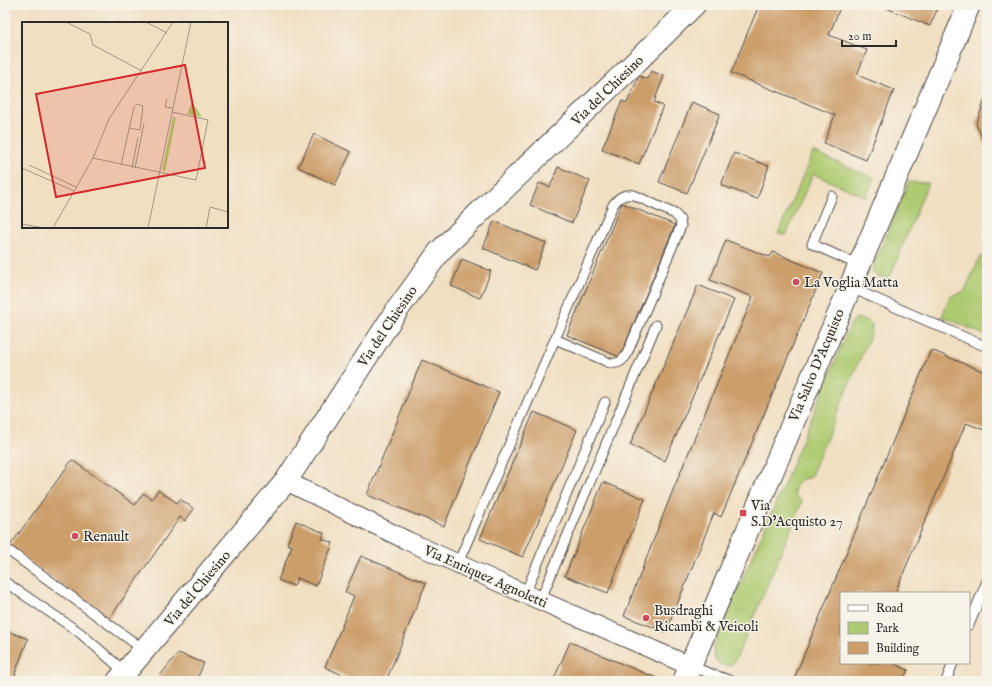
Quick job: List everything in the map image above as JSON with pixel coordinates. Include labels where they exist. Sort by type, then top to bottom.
[{"type":"street","name":"Via del Chiesino","points":[[122,677],[286,481],[395,313],[440,252],[694,5]]},
{"type":"street","name":"Via Salvo D'Acquisto","points":[[687,673],[969,5]]},
{"type":"street","name":"Via Enriquez Agnoletti","points":[[286,481],[408,541],[533,598],[687,673]]},
{"type":"lane","points":[[458,564],[555,339],[613,205],[618,198],[627,194],[634,194],[675,214],[680,220],[680,226],[626,356],[622,361],[616,364],[610,363],[555,339]]},
{"type":"lane","points":[[832,196],[812,244],[859,265]]},
{"type":"lane","points":[[849,287],[987,347]]},
{"type":"lane","points":[[533,598],[656,325]]},
{"type":"lane","points":[[533,598],[605,402]]},
{"type":"lane","points":[[5,548],[144,650]]},
{"type":"lane","points":[[970,623],[987,581]]},
{"type":"lane","points":[[5,582],[79,632],[122,677]]},
{"type":"lane","points":[[946,681],[954,664]]},
{"type":"lane","points":[[687,673],[731,681]]},
{"type":"green space","points":[[813,152],[874,178],[866,197],[813,174],[786,235],[778,234]]},
{"type":"green space","points":[[909,182],[928,183],[891,274],[887,278],[880,277],[872,270]]},
{"type":"green space","points":[[987,254],[987,336],[942,316],[950,296],[964,292],[980,257]]},
{"type":"green space","points":[[856,318],[868,321],[872,325],[871,333],[810,478],[800,480],[795,486],[794,493],[802,502],[737,657],[731,665],[719,663],[715,659],[713,647],[782,489],[851,323]]},
{"type":"building","points":[[759,5],[841,5],[829,35],[867,50],[857,75],[894,90],[866,160],[824,143],[835,115],[731,73]]},
{"type":"building","points":[[879,5],[939,5],[930,26]]},
{"type":"building","points":[[651,71],[664,76],[654,102],[663,106],[639,164],[602,149],[622,101],[627,103],[639,76],[647,79]]},
{"type":"building","points":[[987,94],[987,149],[976,124]]},
{"type":"building","points":[[692,102],[720,114],[687,193],[659,182]]},
{"type":"building","points":[[314,134],[351,152],[335,185],[298,167]]},
{"type":"building","points":[[734,153],[769,166],[757,199],[721,185]]},
{"type":"building","points":[[558,167],[590,181],[572,223],[530,205],[539,183],[550,187]]},
{"type":"building","points":[[622,203],[675,225],[620,357],[567,335]]},
{"type":"building","points":[[494,221],[546,243],[535,270],[483,248]]},
{"type":"building","points":[[726,240],[770,257],[773,252],[823,273],[721,517],[714,513],[666,632],[624,616],[671,495],[753,297],[710,280]]},
{"type":"building","points":[[462,259],[491,271],[480,298],[451,286]]},
{"type":"building","points":[[698,285],[734,300],[665,461],[630,445]]},
{"type":"building","points":[[931,350],[987,373],[987,431],[966,423],[895,592],[840,592],[840,664],[894,664],[908,670],[903,681],[793,681]]},
{"type":"building","points":[[422,360],[499,392],[444,526],[367,495]]},
{"type":"building","points":[[534,412],[577,430],[523,557],[480,539]]},
{"type":"building","name":"Renault","points":[[72,460],[135,505],[143,493],[152,499],[158,490],[177,503],[180,499],[194,509],[185,521],[180,517],[109,619],[9,547]]},
{"type":"building","points":[[603,482],[645,499],[608,593],[565,576]]},
{"type":"building","points":[[296,521],[324,533],[322,539],[333,543],[316,586],[297,578],[294,586],[278,580],[292,546],[287,544]]},
{"type":"building","points":[[361,556],[426,583],[386,681],[348,681],[349,678],[325,667],[354,596],[345,592]]},
{"type":"building","points":[[5,630],[28,639],[15,673],[18,681],[5,681]]},
{"type":"building","points":[[570,642],[656,678],[655,681],[553,681]]},
{"type":"building","points":[[178,653],[204,663],[196,681],[156,681]]},
{"type":"place","name":"La Voglia Matta","points":[[796,282]]},
{"type":"place","name":"Via S.D’Acquisto 27","points":[[743,513]]},
{"type":"place","name":"Renault","points":[[75,536]]},
{"type":"place","name":"Busdraghi Ricambi & Veicoli","points":[[646,618]]}]
